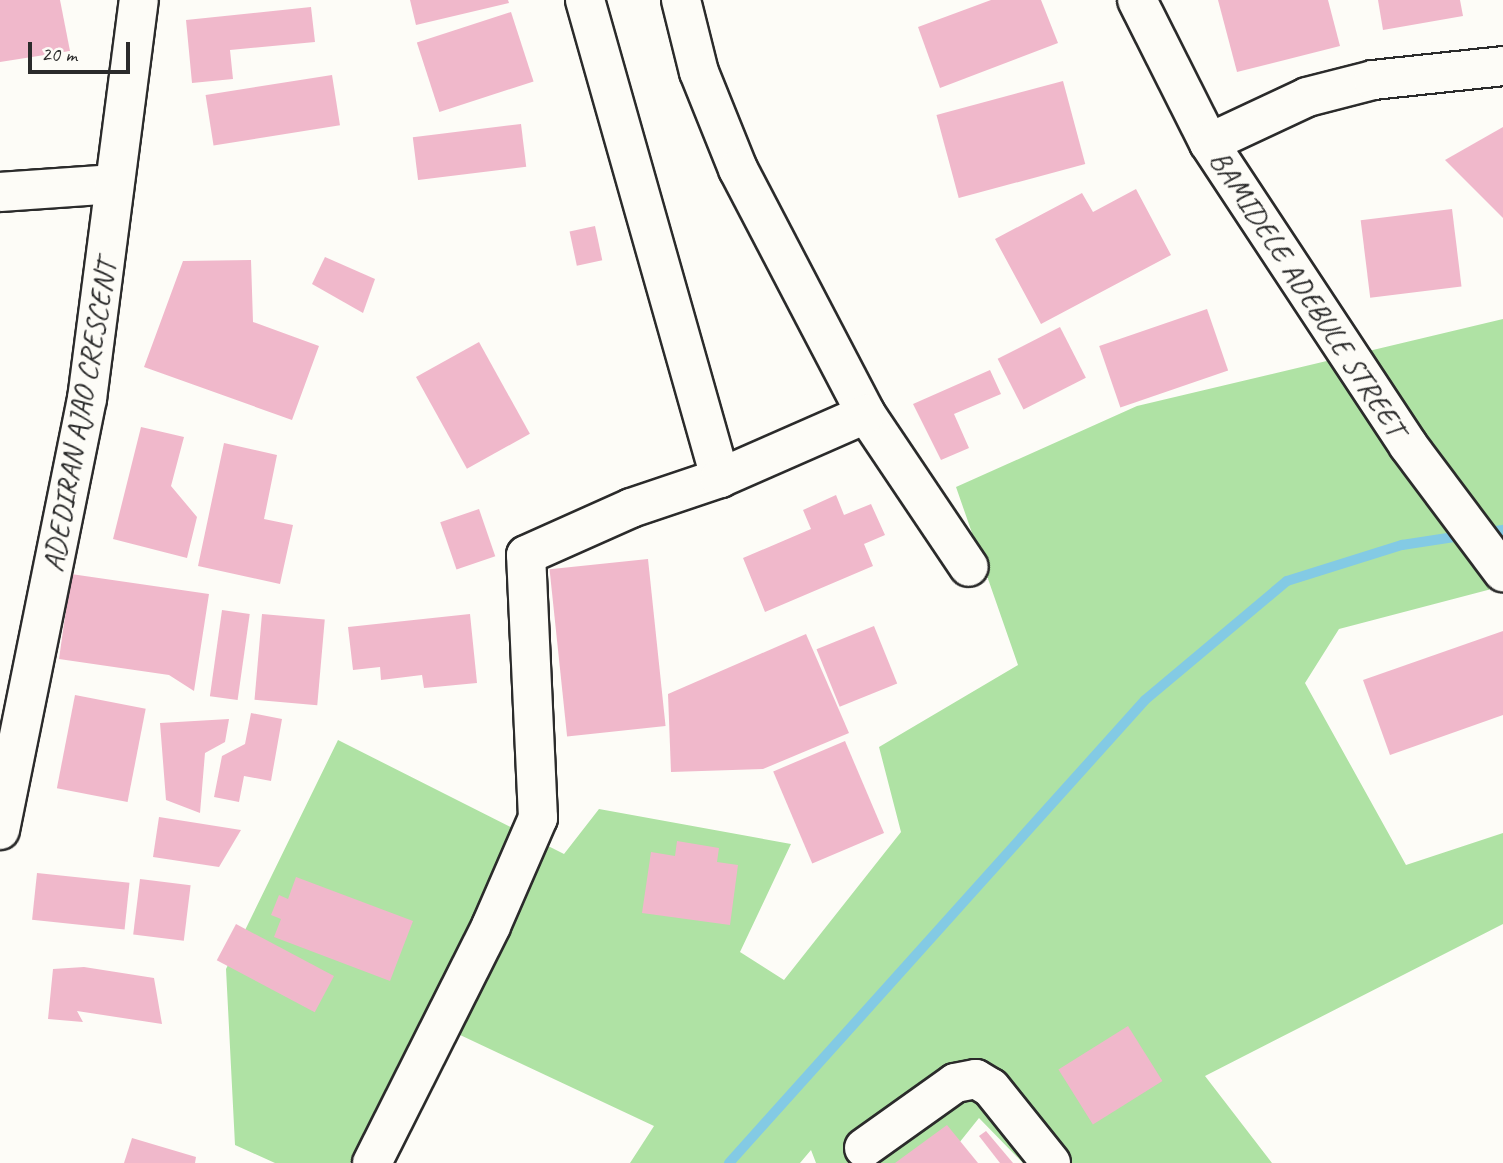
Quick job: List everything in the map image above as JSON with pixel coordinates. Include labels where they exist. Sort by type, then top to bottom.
[{"type":"street","name":"ADEDIRAN AJAO CRESCENT","points":[[0,830],[87,399],[114,184],[131,83],[139,0]]},
{"type":"street","points":[[585,0],[720,478]]},
{"type":"street","points":[[681,0],[699,72],[738,169],[866,414],[969,567]]},
{"type":"street","name":"BAMIDELE ADEBULE STREET","points":[[1137,0],[1209,144],[1408,445],[1500,568]]},
{"type":"street","points":[[1209,144],[1307,97],[1373,80],[1503,66]]},
{"type":"street","points":[[0,192],[114,184]]},
{"type":"street","points":[[372,1163],[491,926],[538,818],[526,555],[631,508],[720,478],[866,414]]},
{"type":"street","points":[[864,1148],[955,1083],[976,1079],[991,1088],[1051,1163]]},
{"type":"green space","points":[[1503,319],[1503,586],[1339,629],[1305,683],[1406,865],[1503,833],[1503,924],[1205,1076],[1272,1163],[1023,1163],[979,1118],[943,1163],[816,1163],[811,1150],[800,1163],[630,1163],[654,1126],[441,1026],[350,1163],[275,1163],[235,1145],[226,969],[338,740],[564,854],[599,809],[791,844],[740,952],[784,980],[901,832],[879,747],[1018,665],[956,487],[1137,406]]},
{"type":"building","points":[[0,0],[60,0],[70,51],[0,62]]},
{"type":"building","points":[[410,0],[508,0],[509,3],[416,25]]},
{"type":"building","points":[[991,0],[1041,0],[1058,43],[940,88],[918,27]]},
{"type":"building","points":[[1218,0],[1328,0],[1340,46],[1237,72]]},
{"type":"building","points":[[1378,0],[1460,0],[1463,16],[1383,30]]},
{"type":"building","points":[[311,7],[315,42],[230,50],[233,79],[192,83],[186,20]]},
{"type":"building","points":[[511,12],[534,81],[439,112],[417,43]]},
{"type":"building","points":[[332,75],[340,125],[214,145],[206,95]]},
{"type":"building","points":[[1063,81],[1085,164],[959,198],[936,115]]},
{"type":"building","points":[[521,124],[526,167],[418,180],[413,137]]},
{"type":"building","points":[[1503,127],[1503,218],[1445,160]]},
{"type":"building","points":[[1136,189],[1171,255],[1041,324],[995,239],[1082,193],[1093,212]]},
{"type":"building","points":[[1452,209],[1462,286],[1370,298],[1361,220]]},
{"type":"building","points":[[595,226],[602,260],[577,266],[570,231]]},
{"type":"building","points":[[325,257],[375,279],[363,313],[312,284]]},
{"type":"building","points":[[251,260],[253,322],[319,346],[292,420],[144,367],[183,261]]},
{"type":"building","points":[[1207,309],[1228,370],[1120,408],[1099,346]]},
{"type":"building","points":[[1060,327],[1086,378],[1024,410],[998,359]]},
{"type":"building","points":[[479,342],[530,434],[467,469],[416,377]]},
{"type":"building","points":[[990,370],[1001,394],[954,414],[969,448],[941,460],[913,404]]},
{"type":"building","points":[[141,427],[184,437],[171,486],[197,517],[187,558],[113,539]]},
{"type":"building","points":[[224,443],[277,455],[264,519],[293,525],[280,584],[198,566]]},
{"type":"building","points":[[836,495],[844,515],[871,504],[885,535],[864,544],[873,566],[765,612],[743,558],[811,529],[803,510]]},
{"type":"building","points":[[479,509],[495,556],[457,570],[440,522]]},
{"type":"building","points":[[648,559],[666,726],[567,736],[550,569]]},
{"type":"building","points":[[71,574],[209,594],[194,691],[169,675],[59,659]]},
{"type":"building","points":[[222,610],[250,614],[238,700],[210,696]]},
{"type":"building","points":[[262,614],[325,619],[317,705],[255,700]]},
{"type":"building","points":[[470,614],[477,683],[424,688],[422,675],[381,680],[380,667],[353,670],[348,627]]},
{"type":"building","points":[[874,626],[897,683],[840,707],[817,649]]},
{"type":"building","points":[[1503,631],[1503,715],[1390,755],[1363,680]]},
{"type":"building","points":[[806,634],[849,733],[763,769],[671,772],[668,694]]},
{"type":"building","points":[[75,695],[146,709],[128,802],[57,788]]},
{"type":"building","points":[[251,713],[282,719],[271,781],[244,776],[239,802],[214,797],[222,756],[245,744]]},
{"type":"building","points":[[229,719],[225,742],[205,753],[200,813],[166,800],[160,723]]},
{"type":"building","points":[[845,741],[884,833],[812,864],[773,771]]},
{"type":"building","points":[[159,817],[241,830],[219,867],[153,857]]},
{"type":"building","points":[[677,841],[719,848],[717,862],[738,865],[730,925],[642,913],[651,852],[675,856]]},
{"type":"building","points":[[37,873],[129,883],[125,929],[32,920]]},
{"type":"building","points":[[296,877],[413,921],[390,981],[274,937],[281,919],[271,915],[279,895],[288,899]]},
{"type":"building","points":[[140,879],[191,885],[184,941],[133,935]]},
{"type":"building","points":[[236,924],[334,976],[315,1012],[217,960]]},
{"type":"building","points":[[84,967],[154,978],[162,1024],[77,1011],[83,1022],[48,1019],[53,969]]},
{"type":"building","points":[[1128,1026],[1162,1081],[1093,1125],[1058,1069]]},
{"type":"building","points":[[947,1125],[978,1163],[895,1163]]},
{"type":"building","points":[[986,1131],[1013,1163],[1000,1163],[979,1136]]},
{"type":"building","points":[[132,1138],[196,1157],[195,1163],[124,1163]]},
{"type":"waterway","points":[[1483,533],[1503,530]]},
{"type":"waterway","points":[[729,1163],[1145,700],[1287,581],[1402,545],[1467,535]]}]
